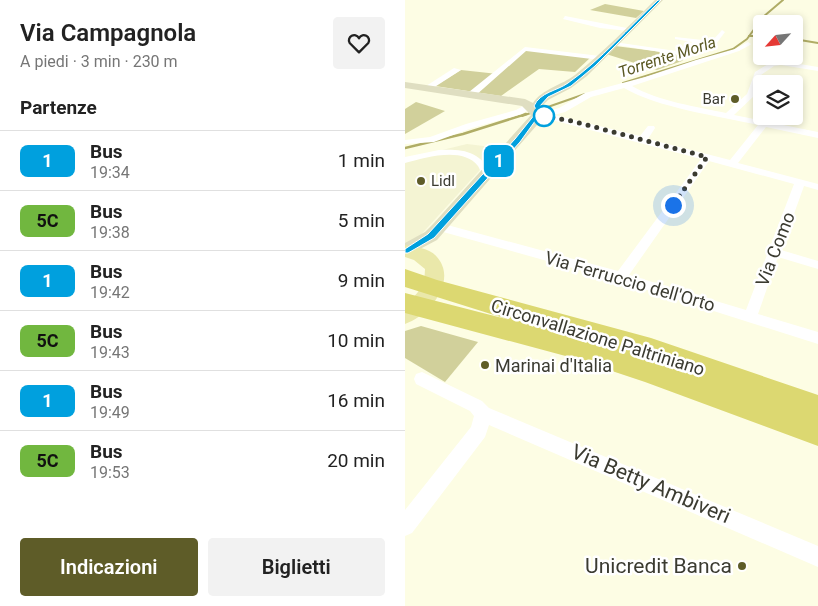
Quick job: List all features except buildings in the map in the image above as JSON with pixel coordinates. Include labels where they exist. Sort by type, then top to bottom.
[{"type":"highway","name":"Circonvallazione Paltriniano","points":[[405,278],[415,303]]},
{"type":"highway","name":"Circonvallazione Paltriniano","points":[[415,303],[573,348],[682,382],[818,431]]},
{"type":"highway","name":"Circonvallazione Paltriniano","points":[[415,303],[651,350],[818,409]]},
{"type":"highway","points":[[682,382],[698,397],[818,442]]},
{"type":"main road","points":[[405,251],[425,258],[435,269],[435,280],[415,303]]},
{"type":"street","points":[[405,251],[436,232],[487,174],[546,96],[569,84],[600,58],[659,0]]},
{"type":"street","points":[[565,18],[600,26],[629,29]]},
{"type":"street","points":[[677,38],[714,43],[722,32]]},
{"type":"street","points":[[614,44],[685,54],[696,41]]},
{"type":"street","points":[[407,142],[431,140],[469,126],[519,112],[562,110],[588,95],[737,50],[748,44]]},
{"type":"street","points":[[472,94],[525,49],[600,58]]},
{"type":"street","points":[[729,116],[751,95],[758,74],[772,64],[781,63],[818,69]]},
{"type":"street","points":[[427,88],[457,70]]},
{"type":"street","points":[[405,85],[525,103],[536,111],[818,187]]},
{"type":"street","points":[[625,85],[637,92],[671,102],[753,121]]},
{"type":"street","points":[[732,164],[761,125]]},
{"type":"street","points":[[772,125],[818,135]]},
{"type":"street","points":[[642,140],[651,128]]},
{"type":"street","points":[[405,160],[427,153],[448,152],[476,158],[485,167],[487,174]]},
{"type":"street","points":[[621,277],[707,157]]},
{"type":"street","name":"Via Como","points":[[750,317],[800,182]]},
{"type":"street","points":[[425,258],[436,232]]},
{"type":"street","name":"Via Ferruccio dell'Orto","points":[[436,232],[621,277],[818,338]]},
{"type":"street","points":[[775,252],[818,265]]},
{"type":"street","name":"Via Betty Ambiveri","points":[[422,379],[476,406],[483,414],[818,556]]},
{"type":"street","points":[[405,526],[479,431],[483,414]]},
{"type":"shaded area","points":[[605,4],[644,11],[636,18],[590,10]]},
{"type":"shaded area","points":[[615,46],[686,55],[682,61],[657,70],[606,54]]},
{"type":"shaded area","points":[[526,50],[591,57],[575,72],[539,69],[501,96],[435,86],[461,70],[498,74]]},
{"type":"shaded area","points":[[416,102],[445,111],[405,134],[405,109]]},
{"type":"shaded area","points":[[467,144],[500,148],[417,239],[405,244],[405,159]]},
{"type":"shaded area","points":[[421,326],[478,342],[445,382],[405,358],[405,331]]},
{"type":"waterway","points":[[749,36],[763,17],[783,0]]},
{"type":"waterway","name":"Torrente Morla","points":[[623,83],[733,49],[749,36]]},
{"type":"waterway","name":"Torrente Morla","points":[[803,40],[818,43]]},
{"type":"waterway","name":"Torrente Morla","points":[[522,116],[585,94]]},
{"type":"waterway","name":"Torrente Morla","points":[[405,148],[463,134],[526,114]]},
{"type":"bus line","name":"1","points":[[405,251],[431,236],[517,141],[537,115],[544,116],[537,106],[538,102],[569,84],[593,64],[659,0]]},
{"type":"place","name":"Bar","points":[[735,99]]},
{"type":"place","name":"Lidl","points":[[421,181]]},
{"type":"place","name":"Marinai d'Italia","points":[[485,365]]},
{"type":"place","name":"Unicredit Banca","points":[[742,566]]},
{"type":"route","points":[[544,116],[572,121],[707,157],[673,205]]}]
